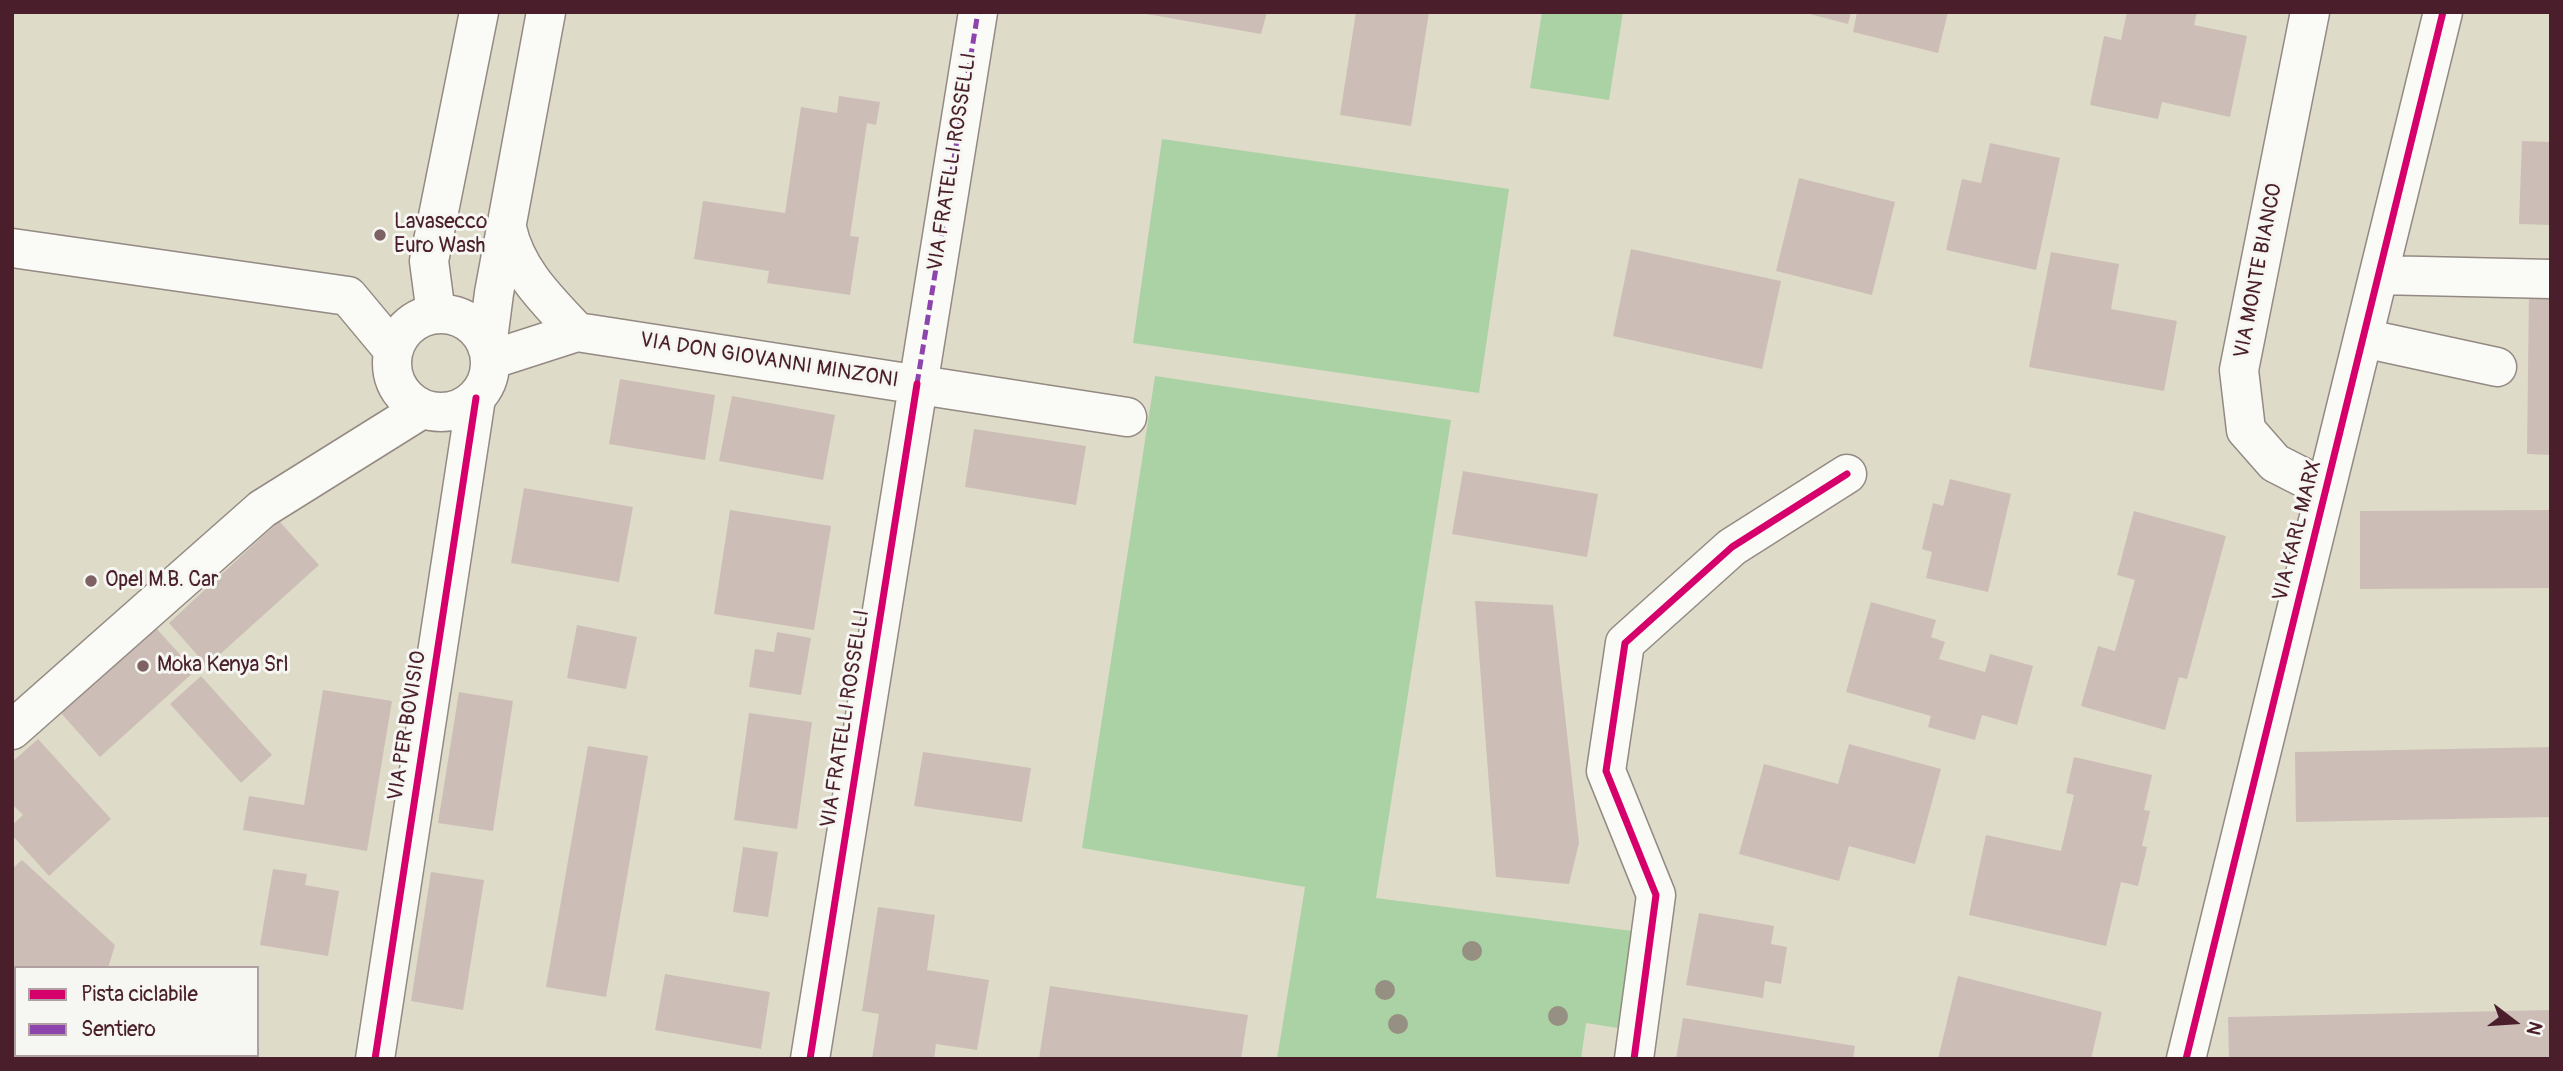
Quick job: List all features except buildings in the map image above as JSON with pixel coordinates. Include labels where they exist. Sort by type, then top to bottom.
[{"type":"street","points":[[436,314],[429,261],[479,12]]},
{"type":"street","points":[[489,354],[479,332],[467,321],[452,315],[436,314],[409,325],[399,336],[393,350],[393,378],[400,391],[422,409],[450,412],[464,407],[475,398],[489,374],[494,293],[547,12]]},
{"type":"street","name":"VIA FRATELLI ROSSELLI","points":[[810,1059],[978,12]]},
{"type":"street","name":"VIA MONTE BIANCO","points":[[2310,12],[2239,370],[2246,430],[2274,463],[2326,489]]},
{"type":"street","name":"VIA KARL MARX","points":[[2186,1059],[2443,12]]},
{"type":"street","points":[[507,228],[511,247],[520,265],[540,292],[577,332]]},
{"type":"street","points":[[12,248],[348,296],[393,350]]},
{"type":"street","points":[[2378,275],[2551,279]]},
{"type":"street","name":"VIA DON GIOVANNI MINZONI","points":[[489,354],[577,332],[1126,417]]},
{"type":"street","points":[[2363,338],[2497,367]]},
{"type":"street","name":"VIA PER BOVISIO","points":[[374,1059],[475,398]]},
{"type":"street","points":[[12,730],[262,509],[422,409]]},
{"type":"street","points":[[1634,1059],[1656,895],[1606,771],[1625,643],[1732,547],[1847,474]]},
{"type":"green space","points":[[1542,12],[1623,12],[1609,100],[1530,88]]},
{"type":"green space","points":[[1162,139],[1509,189],[1479,393],[1133,343]]},
{"type":"green space","points":[[1155,376],[1451,420],[1376,898],[1632,931],[1618,1028],[1586,1023],[1581,1059],[1277,1059],[1305,887],[1082,848]]},
{"type":"marked path","points":[[917,384],[978,12]]},
{"type":"cycle path","points":[[2186,1059],[2443,12]]},
{"type":"cycle path","points":[[810,1059],[917,384]]},
{"type":"cycle path","points":[[375,1059],[476,398]]},
{"type":"cycle path","points":[[1634,1059],[1656,895],[1606,771],[1625,643],[1732,547],[1847,474]]},
{"type":"place","name":"Lavasecco Euro Wash","points":[[380,235]]},
{"type":"place","name":"Opel M.B. Car","points":[[91,581]]},
{"type":"place","name":"Moka Kenya Srl","points":[[143,666]]}]
